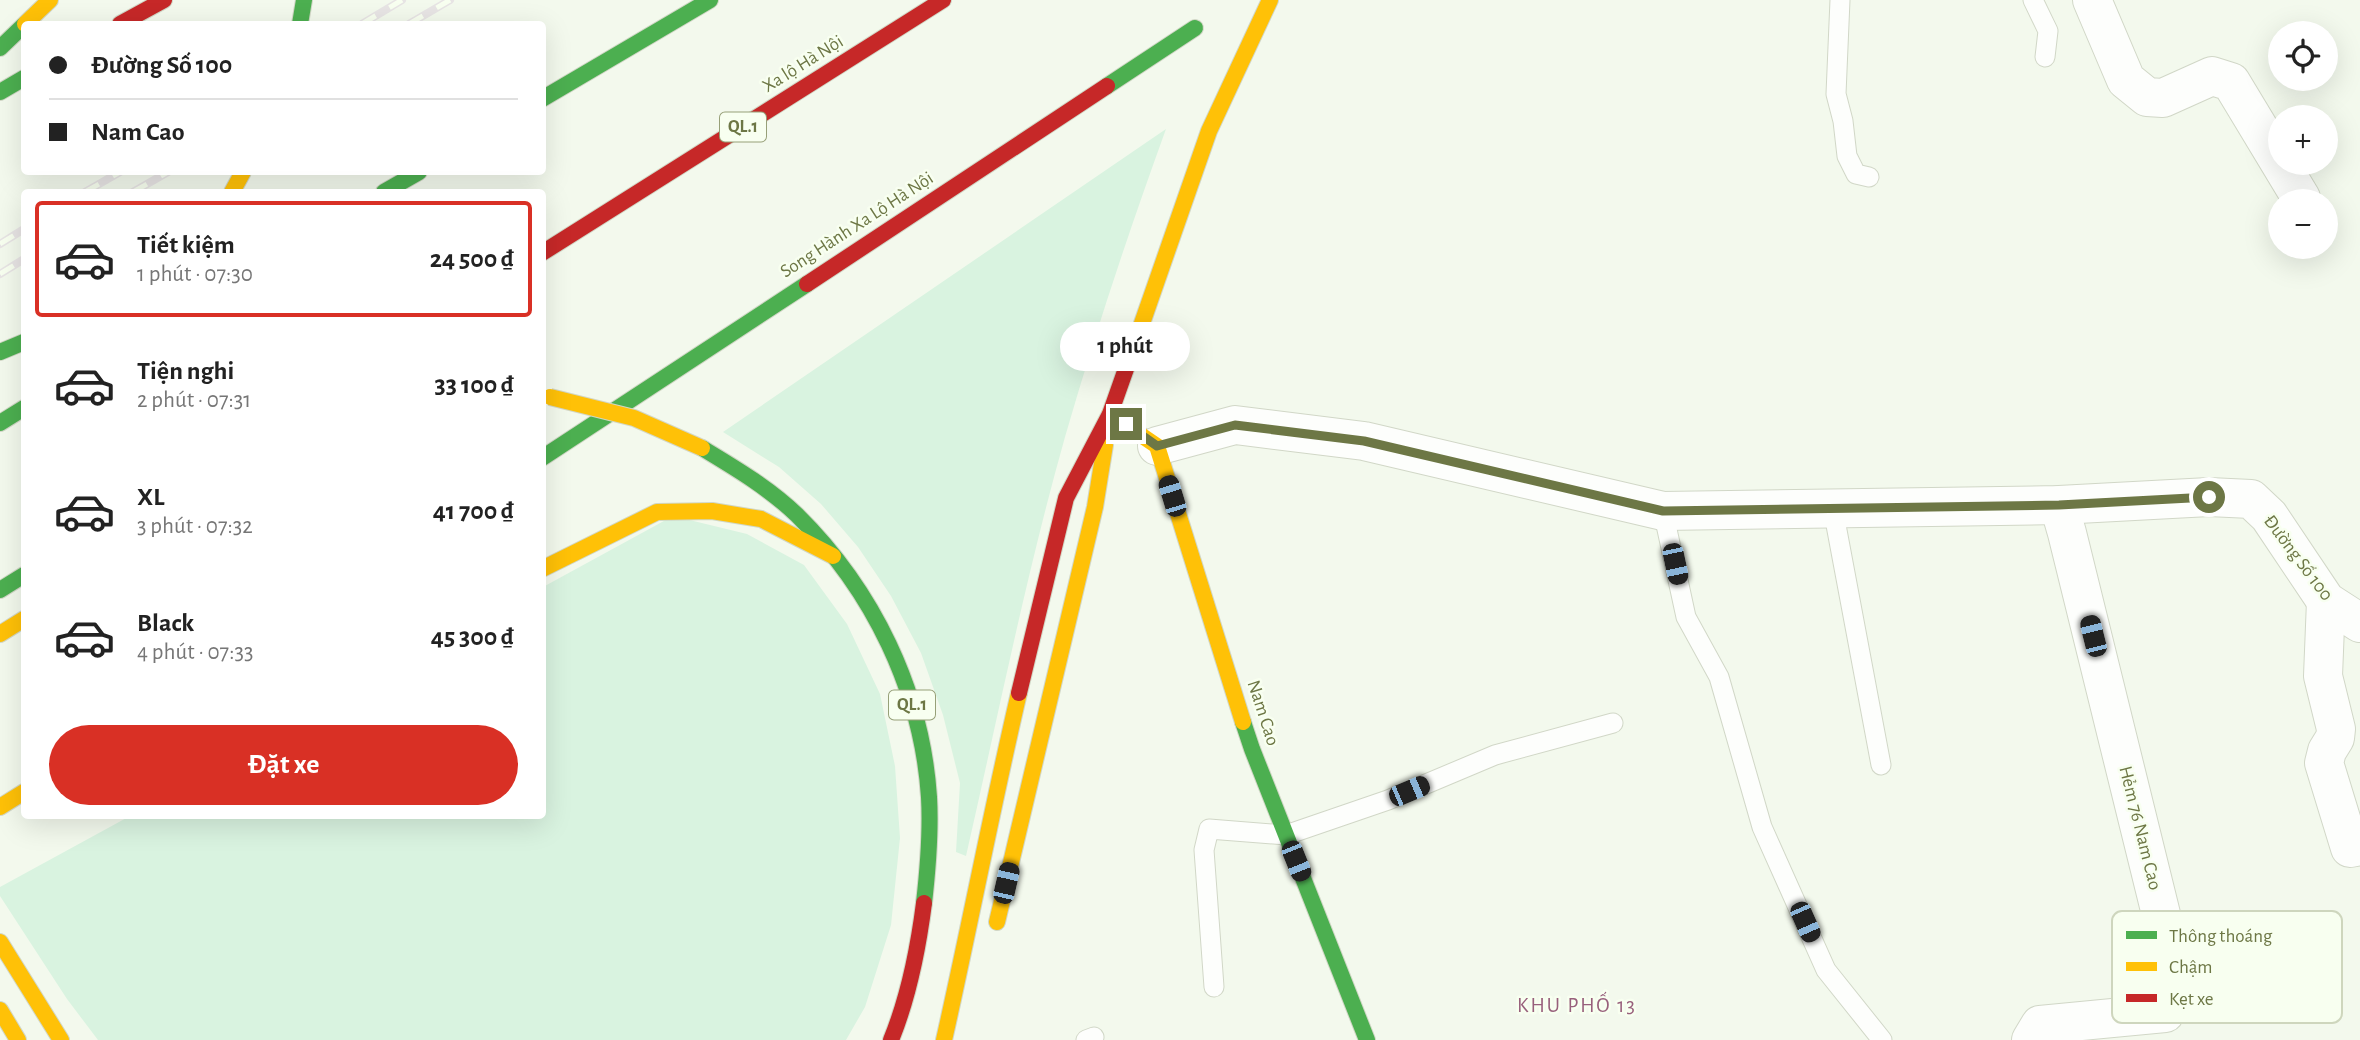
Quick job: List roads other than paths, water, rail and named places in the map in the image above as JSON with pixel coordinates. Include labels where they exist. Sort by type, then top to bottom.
[{"type":"main road","points":[[29,21],[50,0]]},
{"type":"main road","points":[[126,21],[164,0]]},
{"type":"main road","points":[[300,21],[304,0]]},
{"type":"main road","points":[[546,97],[710,0]]},
{"type":"main road","name":"Xa lộ Hà Nội","points":[[546,250],[943,0]]},
{"type":"main road","points":[[944,1040],[977,895],[999,779],[1066,498],[1110,414],[1209,131],[1270,0]]},
{"type":"main road","name":"Song Hành Xa Lộ Hà Nội","points":[[546,455],[1195,28]]},
{"type":"main road","points":[[0,48],[21,29]]},
{"type":"main road","points":[[0,92],[21,80]]},
{"type":"main road","points":[[389,189],[414,175]]},
{"type":"main road","points":[[0,352],[21,343]]},
{"type":"main road","name":"QL.1","points":[[546,397],[634,418],[702,448],[755,480],[797,515],[867,601],[898,662],[917,720],[929,797],[928,870],[919,942],[902,1014],[891,1040]]},
{"type":"main road","points":[[0,423],[21,410]]},
{"type":"main road","points":[[1110,414],[1157,446]]},
{"type":"main road","points":[[994,935],[1095,507],[1110,414]]},
{"type":"main road","name":"Nam Cao","points":[[1157,446],[1252,749],[1367,1040]]},
{"type":"main road","points":[[546,567],[657,512],[712,511],[761,519],[833,556]]},
{"type":"main road","points":[[0,590],[21,577]]},
{"type":"main road","points":[[0,634],[21,621]]},
{"type":"main road","points":[[0,807],[21,794]]},
{"type":"main road","points":[[0,942],[61,1040]]},
{"type":"main road","points":[[4,1016],[18,1040]]},
{"type":"street","points":[[2092,0],[2126,80],[2147,97],[2163,98],[2212,76],[2231,82],[2296,189]]},
{"type":"street","name":"Đường Số 100","points":[[1157,446],[1235,425],[1364,441],[1663,511],[2059,505],[2209,497],[2251,499],[2269,516],[2326,601],[2360,623]]},
{"type":"street","name":"Hẻm 76 Nam Cao","points":[[2059,505],[2160,911]]},
{"type":"street","points":[[2326,601],[2322,676],[2336,729],[2324,763],[2350,848],[2360,846]]},
{"type":"street","name":"Hẻm 76 Nam Cao","points":[[2031,1040],[2040,1025],[2112,1018]]},
{"type":"lane","points":[[1840,0],[1836,94],[1843,121],[1847,156],[1856,174],[1869,177]]},
{"type":"lane","points":[[2033,0],[2048,31],[2045,57]]},
{"type":"lane","points":[[1833,509],[1881,765]]},
{"type":"lane","points":[[1663,511],[1686,617],[1719,677],[1762,827],[1826,970],[1882,1040]]},
{"type":"lane","points":[[1214,987],[1204,850],[1209,829],[1286,835],[1388,800],[1495,755],[1613,723]]},
{"type":"railway","points":[[367,21],[402,0]]},
{"type":"railway","points":[[414,21],[450,0]]},
{"type":"railway","points":[[90,189],[115,175]]},
{"type":"railway","points":[[138,189],[163,175]]},
{"type":"railway","points":[[0,244],[21,231]]},
{"type":"railway","points":[[0,274],[21,261]]},
{"type":"district","name":"KHU PHỐ 13","points":[[1577,1005]]}]
